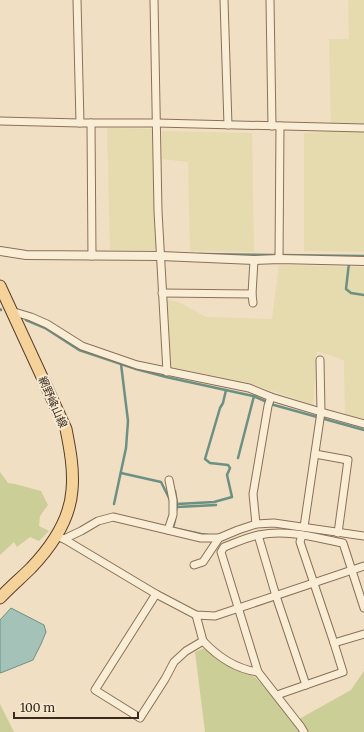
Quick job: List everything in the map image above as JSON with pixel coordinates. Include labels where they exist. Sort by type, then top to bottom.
[{"type":"main road","name":"網野峰山線","points":[[0,287],[66,429],[71,452],[72,490],[70,506],[64,520],[60,537],[0,598]]},
{"type":"street","points":[[77,0],[80,123]]},
{"type":"street","points":[[154,0],[158,211],[167,372]]},
{"type":"street","points":[[224,0],[228,125]]},
{"type":"street","points":[[270,0],[272,126]]},
{"type":"street","points":[[0,121],[364,128]]},
{"type":"street","points":[[91,123],[92,256]]},
{"type":"street","points":[[279,259],[280,126]]},
{"type":"street","points":[[0,251],[26,255],[161,256],[254,260],[364,260]]},
{"type":"street","points":[[253,304],[252,294],[254,260]]},
{"type":"street","points":[[162,293],[252,294]]},
{"type":"street","points":[[11,311],[48,324],[82,346],[137,366],[249,388],[271,397],[364,424]]},
{"type":"street","points":[[304,527],[321,412],[320,360]]},
{"type":"street","points":[[256,524],[253,494],[268,406],[271,397]]},
{"type":"street","points":[[315,454],[348,460],[338,533]]},
{"type":"street","points":[[168,530],[173,515],[173,500],[169,480]]},
{"type":"street","points":[[60,537],[81,531],[98,521],[113,517],[201,538],[219,538],[256,524],[274,523],[364,536]]},
{"type":"street","points":[[304,732],[258,672],[221,552],[224,547],[258,535],[279,532],[343,543],[364,608]]},
{"type":"street","points":[[258,535],[276,596],[306,685]]},
{"type":"street","points":[[277,696],[343,672],[300,542],[302,535]]},
{"type":"street","points":[[60,537],[156,594],[196,615],[215,616],[364,566]]},
{"type":"street","points":[[194,565],[203,562],[219,538]]},
{"type":"street","points":[[156,594],[95,690],[140,718],[174,662],[186,651],[203,641]]},
{"type":"street","points":[[196,615],[203,641],[212,651],[236,666],[249,671],[258,672]]},
{"type":"street","points":[[334,644],[364,634]]},
{"type":"shaded area","points":[[348,0],[364,0],[364,252],[304,251],[304,133],[331,132],[329,39],[349,39]]},
{"type":"shaded area","points":[[107,128],[152,129],[157,250],[110,250]]},
{"type":"shaded area","points":[[162,131],[252,133],[254,252],[190,251],[188,162],[162,159]]},
{"type":"shaded area","points":[[279,265],[364,267],[364,419],[345,415],[344,360],[317,351],[313,405],[246,382],[171,367],[167,299],[181,303],[206,317],[272,319]]},
{"type":"green space","points":[[0,472],[8,483],[41,491],[48,505],[40,516],[39,526],[49,531],[39,541],[30,537],[17,547],[14,542],[0,555]]},
{"type":"green space","points":[[205,648],[218,660],[234,669],[255,677],[275,699],[292,723],[351,690],[364,671],[364,732],[205,732],[195,652]]},
{"type":"green space","points":[[0,704],[14,732],[0,732]]},
{"type":"water","points":[[11,608],[44,625],[46,632],[33,660],[0,673],[0,620]]},
{"type":"waterway","points":[[199,254],[364,256]]},
{"type":"waterway","points":[[349,263],[346,289],[351,293],[364,295]]},
{"type":"waterway","points":[[26,320],[45,328],[79,350],[136,369],[253,396],[274,405],[364,430]]},
{"type":"waterway","points":[[114,504],[126,448],[128,421],[121,364]]},
{"type":"waterway","points":[[177,504],[214,502],[232,497],[227,475],[230,468],[228,465],[210,463],[205,459],[226,390]]},
{"type":"waterway","points":[[238,458],[254,396]]},
{"type":"waterway","points":[[121,473],[161,482],[170,500]]},
{"type":"waterway","points":[[175,491],[177,504],[176,511]]},
{"type":"waterway","points":[[177,507],[216,505]]},
{"type":"waterway","points":[[175,520],[173,528],[208,535]]}]
